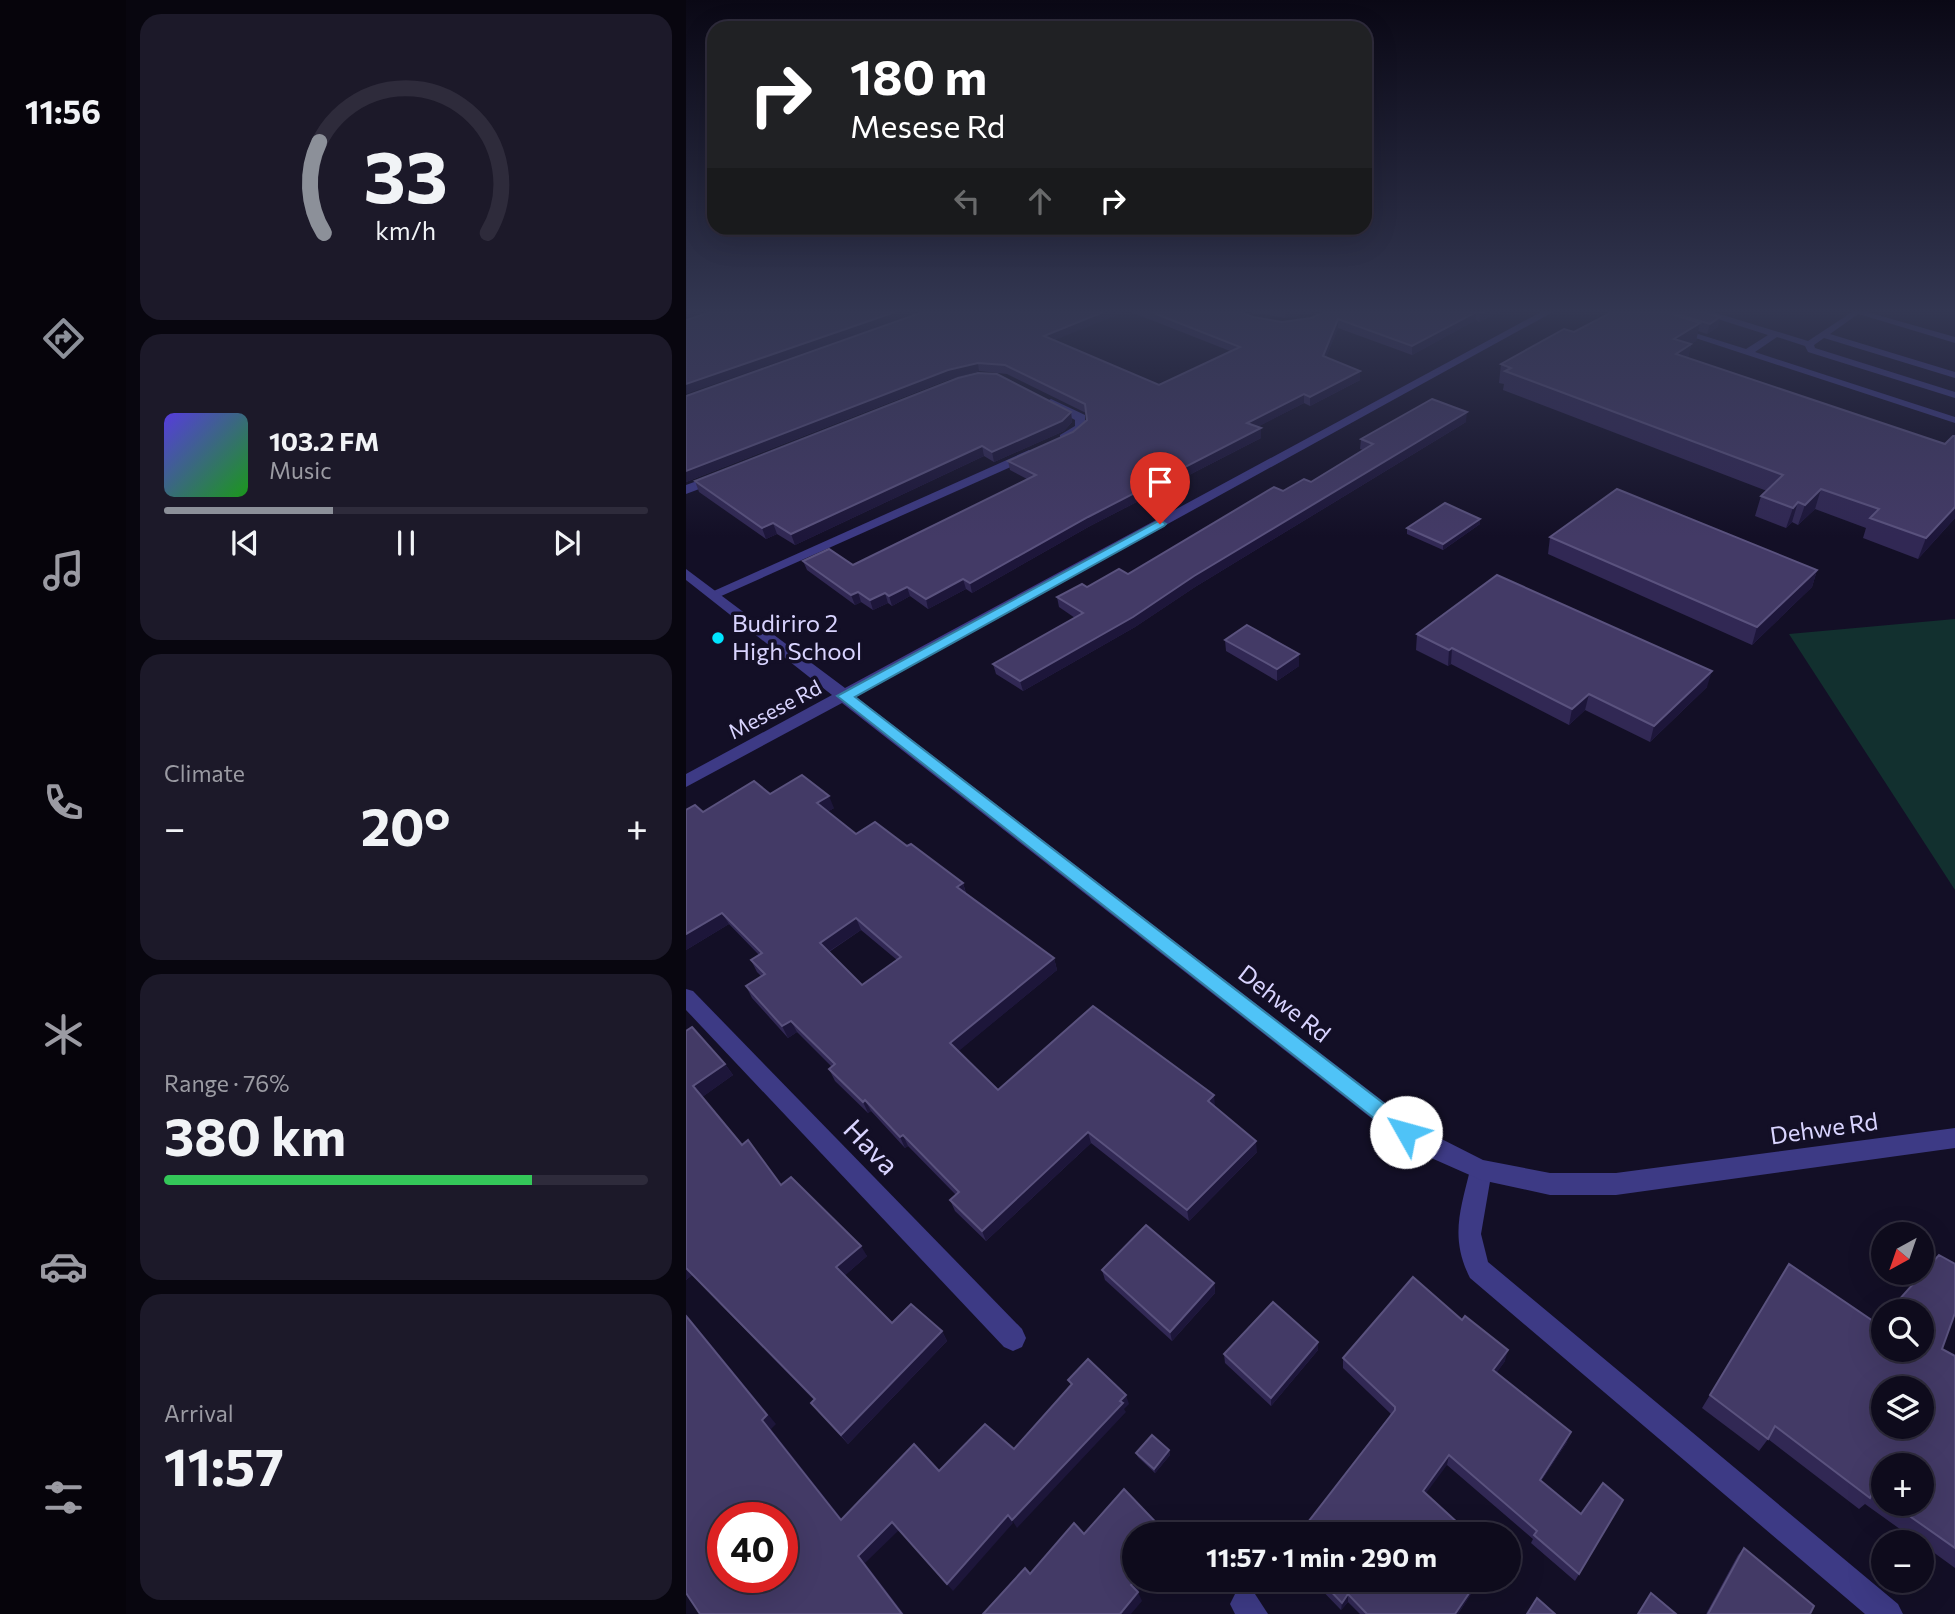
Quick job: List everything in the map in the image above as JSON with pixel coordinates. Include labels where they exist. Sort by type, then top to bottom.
[{"type":"street","name":"Mesese Rd","points":[[686,781],[1410,387]]},
{"type":"street","points":[[714,594],[1050,444],[1080,428],[1081,418],[1039,396]]},
{"type":"street","points":[[686,490],[737,469]]},
{"type":"street","name":"Dehwe Rd","points":[[686,572],[1406,1132],[1481,1170],[1550,1184],[1616,1184],[1955,1138]]},
{"type":"street","name":"Hava","points":[[686,997],[1013,1338]]},
{"type":"street","points":[[1481,1170],[1469,1237],[1472,1255],[1479,1270],[1888,1614]]},
{"type":"lane","points":[[1854,387],[1955,420]]},
{"type":"lane","points":[[1930,387],[1955,395]]},
{"type":"green space","points":[[1955,619],[1955,890],[1789,634]]},
{"type":"building","points":[[710,387],[903,387],[686,471],[686,396]]},
{"type":"building","points":[[934,387],[1023,387],[1071,412],[1062,421],[992,452],[982,446],[791,534],[773,523],[762,528],[695,481]]},
{"type":"building","points":[[1051,387],[1329,387],[1310,397],[1304,394],[1247,423],[1261,428],[1088,517],[970,583],[963,579],[926,599],[907,587],[889,596],[885,593],[870,600],[858,592],[851,595],[803,561],[829,549],[853,565],[1036,475],[1008,461],[1073,432],[1087,420],[1085,404]]},
{"type":"building","points":[[1549,387],[1776,387],[1945,444],[1955,436],[1955,507],[1926,538],[1870,518],[1879,509],[1821,489],[1805,505],[1798,502],[1793,508],[1761,496],[1783,475]]},
{"type":"building","points":[[1432,399],[1467,412],[1194,576],[1133,617],[1020,681],[993,664],[1083,613],[1057,597],[1082,584],[1087,587],[1119,569],[1128,574],[1274,487],[1283,491],[1304,479],[1311,482],[1373,444],[1361,439]]},
{"type":"building","points":[[1617,489],[1817,570],[1757,627],[1550,537]]},
{"type":"building","points":[[1445,503],[1480,519],[1443,544],[1407,528]]},
{"type":"building","points":[[1497,575],[1712,671],[1654,726],[1589,694],[1572,709],[1452,648],[1449,650],[1417,634]]},
{"type":"building","points":[[1247,625],[1299,654],[1277,669],[1225,640]]},
{"type":"building","points":[[802,775],[829,796],[817,803],[856,834],[875,822],[907,846],[911,844],[963,883],[957,887],[1054,958],[950,1043],[998,1090],[1093,1006],[1214,1095],[1208,1101],[1256,1141],[1187,1210],[1088,1132],[982,1231],[950,1200],[959,1192],[903,1135],[900,1137],[865,1100],[863,1102],[829,1069],[835,1064],[791,1021],[782,1026],[746,986],[765,974],[751,960],[762,953],[722,913],[686,934],[686,810],[695,805],[703,812],[754,781],[770,794]],"holes":[[[856,918],[901,957],[862,985],[820,943]]]},
{"type":"building","points":[[692,1027],[725,1064],[693,1086],[742,1145],[748,1140],[781,1185],[791,1177],[861,1246],[836,1267],[892,1323],[911,1304],[942,1331],[841,1435],[811,1403],[815,1399],[686,1268],[686,1031]]},
{"type":"building","points":[[1146,1225],[1214,1283],[1170,1332],[1102,1270]]},
{"type":"building","points":[[1939,1255],[1955,1264],[1955,1313],[1942,1349],[1955,1356],[1955,1548],[1934,1533],[1934,1530],[1929,1530],[1909,1516],[1934,1516],[1934,1453],[1871,1453],[1870,1498],[1775,1426],[1768,1439],[1710,1395],[1789,1264],[1871,1320],[1871,1362],[1934,1362],[1934,1299],[1900,1299],[1912,1285],[1934,1285],[1934,1261]]},
{"type":"building","points":[[1413,1277],[1462,1320],[1465,1316],[1508,1350],[1493,1370],[1571,1432],[1540,1480],[1581,1514],[1603,1483],[1623,1500],[1579,1574],[1534,1535],[1537,1531],[1449,1455],[1423,1491],[1457,1522],[1308,1522],[1395,1410],[1395,1407],[1343,1358]]},
{"type":"building","points":[[1273,1302],[1318,1342],[1271,1398],[1224,1354]]},
{"type":"building","points":[[686,1316],[767,1415],[762,1420],[841,1520],[914,1444],[939,1471],[985,1424],[1014,1449],[1072,1384],[1068,1380],[1088,1359],[1126,1395],[1120,1401],[1123,1403],[1012,1520],[1008,1515],[947,1584],[892,1522],[858,1556],[902,1614],[700,1614],[686,1593]]},
{"type":"building","points":[[1152,1435],[1169,1450],[1154,1469],[1136,1453]]},
{"type":"building","points":[[1124,1489],[1156,1522],[1122,1522],[1122,1592],[1138,1592],[1120,1614],[983,1614],[1025,1568],[1030,1574],[1074,1523],[1084,1534]]},
{"type":"building","points":[[1744,1548],[1814,1606],[1810,1614],[1708,1614]]},
{"type":"building","points":[[1331,1592],[1470,1592],[1455,1614],[1367,1614],[1348,1594],[1342,1603]]},
{"type":"building","points":[[1651,1593],[1676,1614],[1638,1614]]},
{"type":"building","points":[[1537,1598],[1555,1614],[1527,1614]]},
{"type":"place","name":"Budiriro 2 High School","points":[[718,638]]},
{"type":"route","points":[[1160,524],[845,696],[1406,1132]]}]
